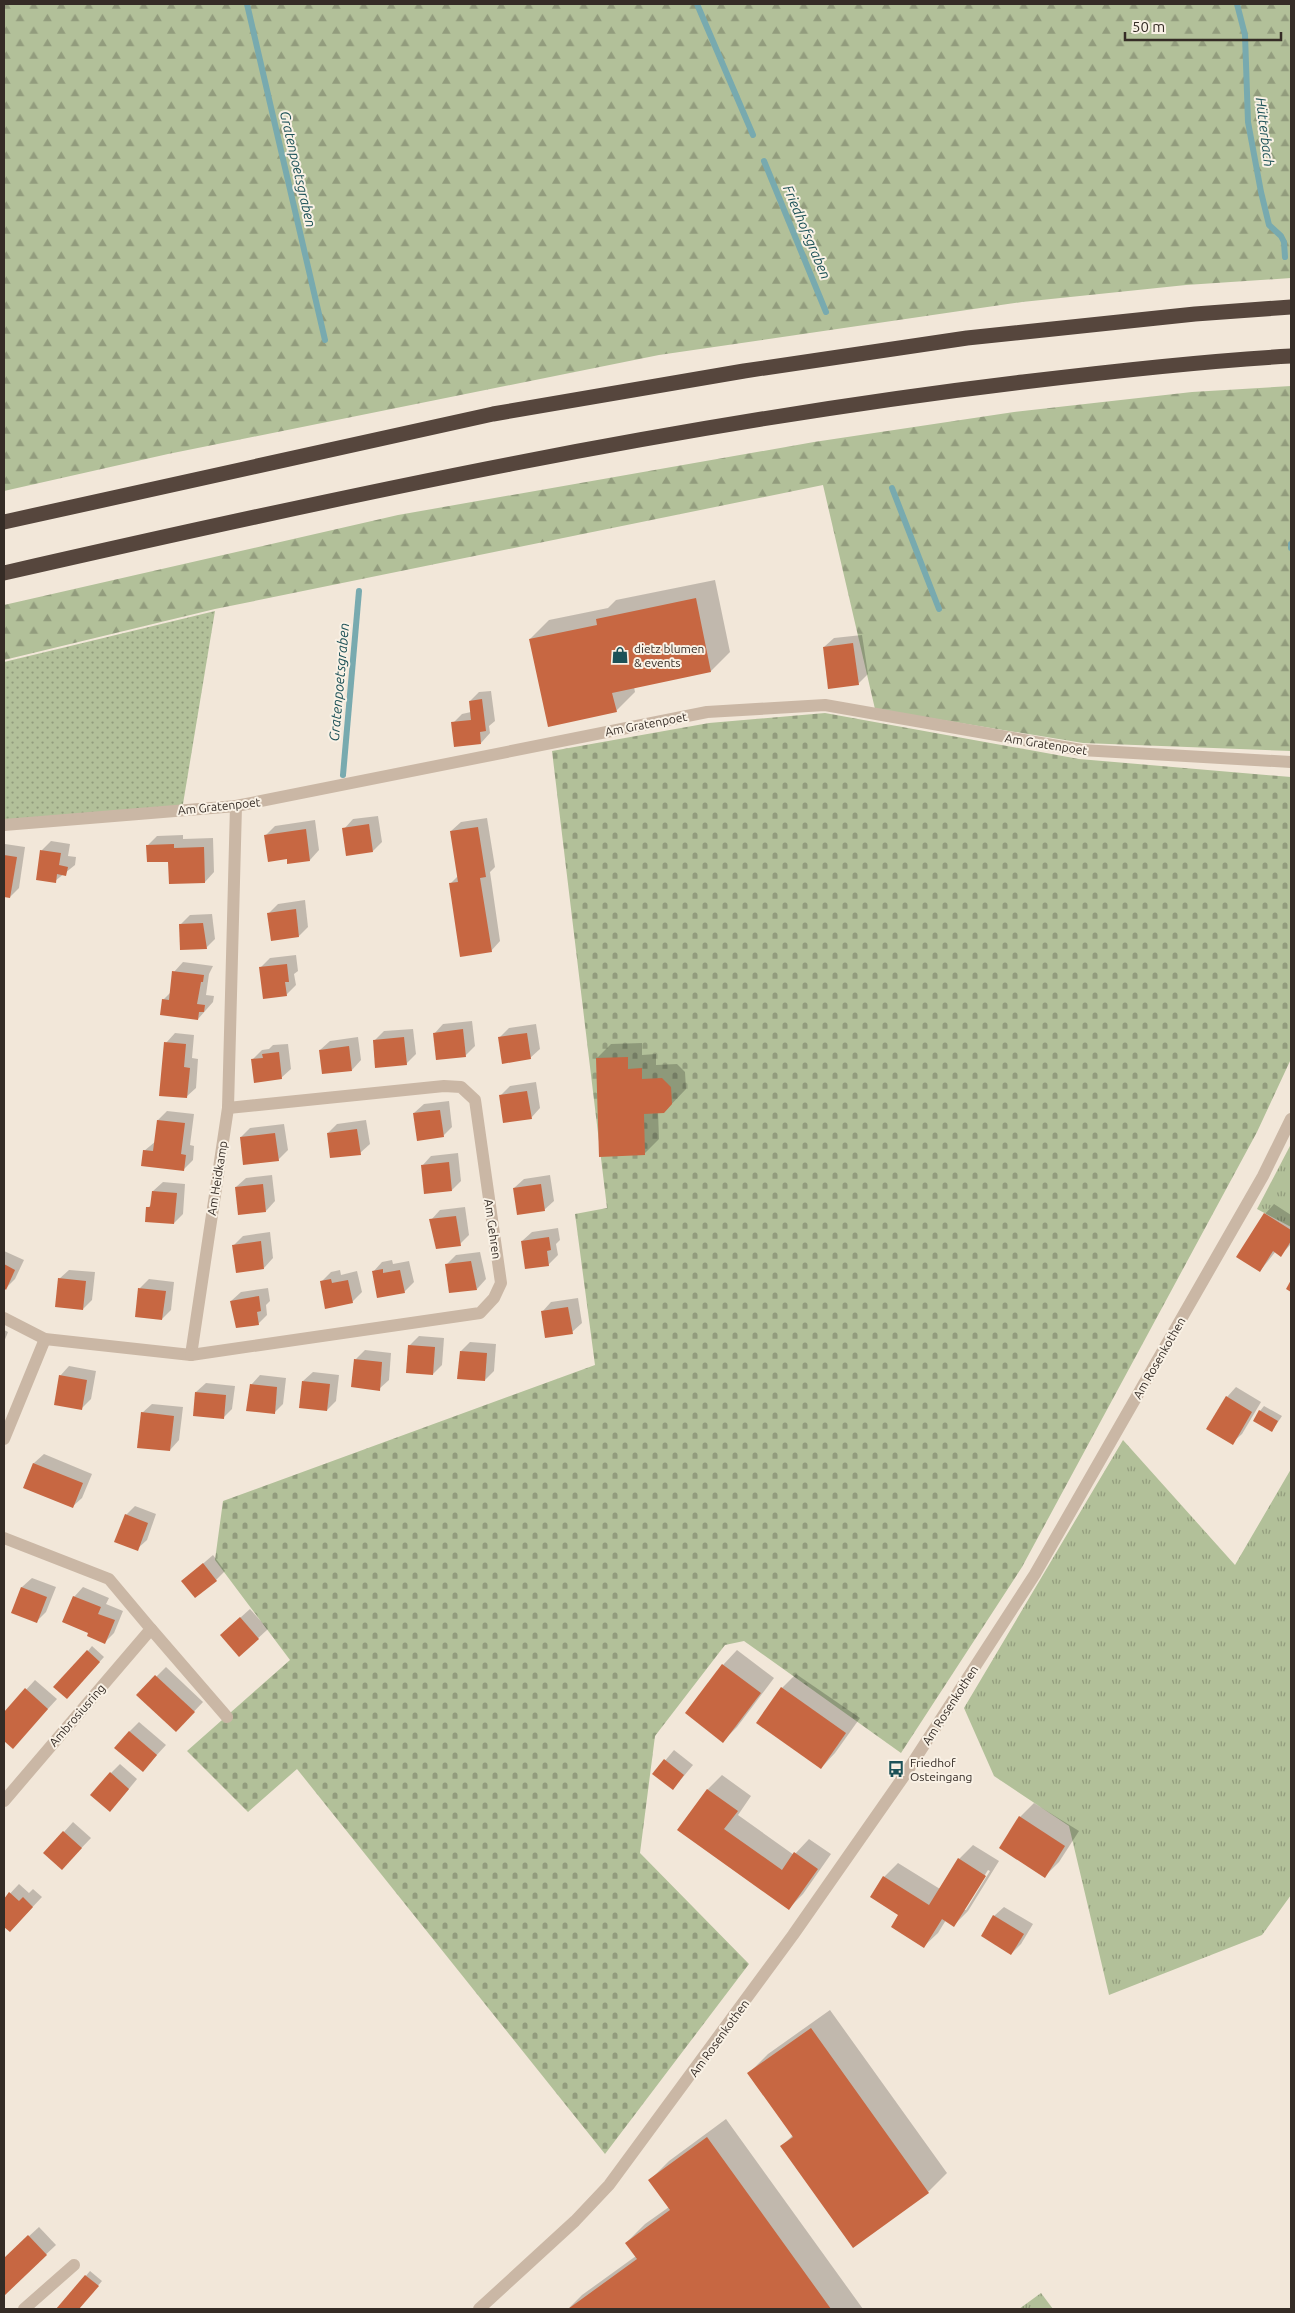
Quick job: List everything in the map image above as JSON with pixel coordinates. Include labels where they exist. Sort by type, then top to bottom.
[{"type":"highway","points":[[4,522],[493,414],[744,371],[967,338],[1195,314],[1291,307]]},
{"type":"highway","points":[[4,573],[212,525],[500,465],[749,420],[963,389],[1186,363],[1291,356]]},
{"type":"street","name":"Am Gratenpoet","points":[[4,825],[236,806],[707,712],[825,705],[1081,750],[1291,762]]},
{"type":"street","name":"Am Heidkamp","points":[[191,1355],[228,1108],[236,806]]},
{"type":"street","name":"Am Gehren","points":[[191,1355],[480,1312],[494,1298],[501,1283],[475,1100],[461,1087],[444,1086],[228,1108]]},
{"type":"street","name":"Am Rosenkothen","points":[[480,2309],[575,2221],[609,2185],[788,1943],[904,1776],[1035,1574],[1263,1176],[1291,1119]]},
{"type":"street","points":[[4,1318],[45,1339],[191,1355]]},
{"type":"street","points":[[4,1439],[45,1339]]},
{"type":"street","points":[[4,1538],[108,1579],[227,1717]]},
{"type":"street","name":"Ambrosiusring","points":[[4,1801],[151,1629]]},
{"type":"street","points":[[24,2309],[74,2265]]},
{"type":"green space","points":[[4,4],[1291,4],[1291,278],[1186,285],[1022,302],[659,355],[168,454],[4,491]]},
{"type":"green space","points":[[1291,386],[1291,751],[1083,743],[875,709],[823,485],[215,609],[4,660],[4,605],[398,515],[814,442],[1014,412],[1192,392]]},
{"type":"green space","points":[[215,611],[182,810],[4,825],[4,662]]},
{"type":"green space","points":[[825,713],[1079,759],[1291,777],[1291,1059],[1257,1132],[1022,1567],[901,1753],[744,1641],[725,1645],[655,1736],[640,1853],[749,1964],[605,2154],[297,1769],[248,1812],[187,1751],[290,1660],[215,1560],[223,1501],[595,1365],[575,1214],[607,1208],[552,751],[709,723]]},
{"type":"green space","points":[[1291,1144],[1291,1227],[1257,1209]]},
{"type":"green space","points":[[1123,1440],[1235,1565],[1291,1469],[1291,1895],[1262,1935],[1109,1995],[1069,1826],[994,1776],[964,1708]]},
{"type":"green space","points":[[1041,2293],[1053,2309],[1019,2309]]},
{"type":"building","name":"dietz blumen & events","points":[[696,598],[711,672],[612,693],[617,712],[548,727],[529,639],[597,625],[596,619]]},
{"type":"building","points":[[853,643],[859,685],[828,689],[823,647]]},
{"type":"building","points":[[482,699],[486,731],[480,732],[481,744],[454,747],[451,722],[471,720],[469,701]]},
{"type":"building","points":[[369,824],[373,852],[346,856],[342,828]]},
{"type":"building","points":[[478,827],[486,877],[480,878],[492,952],[460,957],[449,883],[458,882],[450,831]]},
{"type":"building","points":[[306,829],[310,861],[287,864],[287,859],[268,862],[264,835]]},
{"type":"building","points":[[174,844],[174,848],[204,847],[205,883],[169,884],[168,862],[147,862],[146,845]]},
{"type":"building","points":[[40,850],[61,853],[59,865],[68,867],[66,876],[57,874],[56,883],[36,880]]},
{"type":"building","points":[[4,855],[17,857],[10,898],[4,897]]},
{"type":"building","points":[[296,909],[299,937],[271,941],[267,913]]},
{"type":"building","points":[[203,923],[207,949],[180,950],[179,924]]},
{"type":"building","points":[[287,964],[289,982],[285,982],[287,996],[263,999],[259,967]]},
{"type":"building","points":[[172,971],[204,975],[197,1004],[205,1005],[204,1012],[199,1012],[198,1020],[160,1015],[162,999],[169,1000]]},
{"type":"building","points":[[463,1029],[466,1057],[436,1060],[433,1033]]},
{"type":"building","points":[[527,1033],[531,1059],[502,1064],[498,1037]]},
{"type":"building","points":[[404,1037],[407,1065],[375,1068],[373,1040]]},
{"type":"building","points":[[164,1042],[186,1044],[184,1067],[190,1068],[187,1098],[159,1096]]},
{"type":"building","points":[[349,1046],[352,1071],[322,1074],[319,1050]]},
{"type":"building","points":[[279,1052],[282,1079],[254,1083],[251,1059],[263,1058],[262,1054]]},
{"type":"building","points":[[628,1057],[628,1069],[642,1068],[642,1079],[662,1078],[671,1087],[672,1104],[664,1113],[644,1114],[645,1155],[599,1157],[596,1058]]},
{"type":"building","points":[[527,1091],[532,1119],[503,1123],[499,1095]]},
{"type":"building","points":[[440,1110],[444,1137],[417,1141],[413,1113]]},
{"type":"building","points":[[157,1120],[185,1123],[181,1154],[186,1155],[184,1171],[141,1166],[143,1150],[153,1151]]},
{"type":"building","points":[[357,1129],[361,1155],[330,1158],[327,1133]]},
{"type":"building","points":[[275,1133],[279,1161],[243,1165],[240,1137]]},
{"type":"building","points":[[449,1162],[452,1191],[424,1194],[421,1165]]},
{"type":"building","points":[[263,1184],[266,1212],[238,1215],[235,1187]]},
{"type":"building","points":[[541,1184],[545,1211],[517,1215],[513,1188]]},
{"type":"building","points":[[152,1191],[177,1193],[174,1224],[145,1222],[146,1207],[150,1207]]},
{"type":"building","points":[[1264,1213],[1291,1230],[1291,1241],[1281,1257],[1273,1251],[1260,1272],[1236,1257]]},
{"type":"building","points":[[456,1216],[461,1246],[436,1249],[429,1219]]},
{"type":"building","points":[[549,1237],[551,1250],[547,1251],[549,1266],[525,1269],[521,1241]]},
{"type":"building","points":[[261,1241],[264,1269],[236,1273],[232,1245]]},
{"type":"building","points":[[471,1261],[477,1290],[449,1293],[445,1264]]},
{"type":"building","points":[[4,1264],[15,1270],[6,1290],[4,1288]]},
{"type":"building","points":[[383,1269],[383,1273],[400,1270],[405,1293],[377,1298],[372,1271]]},
{"type":"building","points":[[58,1278],[86,1281],[83,1310],[55,1307]]},
{"type":"building","points":[[331,1279],[332,1283],[348,1280],[353,1303],[325,1309],[320,1281]]},
{"type":"building","points":[[1291,1280],[1291,1292],[1286,1289]]},
{"type":"building","points":[[138,1288],[166,1291],[162,1320],[135,1317]]},
{"type":"building","points":[[259,1296],[261,1311],[257,1312],[259,1325],[236,1328],[230,1301]]},
{"type":"building","points":[[568,1307],[573,1334],[545,1338],[541,1311]]},
{"type":"building","points":[[408,1345],[435,1347],[433,1375],[406,1373]]},
{"type":"building","points":[[460,1351],[487,1353],[485,1381],[457,1379]]},
{"type":"building","points":[[354,1359],[382,1362],[380,1391],[351,1387]]},
{"type":"building","points":[[59,1375],[87,1380],[82,1410],[54,1405]]},
{"type":"building","points":[[302,1381],[330,1384],[327,1411],[299,1408]]},
{"type":"building","points":[[250,1384],[277,1387],[275,1414],[246,1411]]},
{"type":"building","points":[[195,1392],[226,1395],[224,1419],[193,1416]]},
{"type":"building","points":[[1226,1396],[1252,1412],[1233,1445],[1206,1429]]},
{"type":"building","points":[[1259,1410],[1278,1421],[1272,1432],[1253,1421]]},
{"type":"building","points":[[141,1412],[174,1416],[170,1451],[137,1448]]},
{"type":"building","points":[[33,1463],[83,1483],[73,1508],[23,1488]]},
{"type":"building","points":[[125,1514],[148,1523],[138,1551],[114,1542]]},
{"type":"building","points":[[203,1563],[217,1581],[195,1598],[181,1581]]},
{"type":"building","points":[[21,1587],[47,1597],[37,1623],[11,1613]]},
{"type":"building","points":[[73,1596],[101,1607],[98,1614],[115,1620],[105,1644],[87,1636],[88,1633],[62,1622]]},
{"type":"building","points":[[240,1617],[259,1639],[239,1657],[220,1635]]},
{"type":"building","points":[[87,1650],[100,1662],[67,1699],[53,1687]]},
{"type":"building","points":[[722,1664],[761,1693],[723,1743],[685,1713]]},
{"type":"building","points":[[155,1675],[195,1712],[176,1732],[136,1695]]},
{"type":"building","points":[[781,1687],[846,1733],[821,1769],[756,1723]]},
{"type":"building","points":[[25,1688],[48,1709],[13,1749],[4,1741],[4,1712]]},
{"type":"building","points":[[129,1731],[157,1755],[143,1772],[114,1748]]},
{"type":"building","points":[[664,1759],[684,1775],[673,1790],[652,1774]]},
{"type":"building","points":[[110,1772],[129,1789],[110,1812],[90,1795]]},
{"type":"building","points":[[707,1789],[738,1811],[724,1829],[782,1870],[794,1852],[818,1869],[789,1910],[677,1830]]},
{"type":"building","points":[[1019,1816],[1065,1846],[1045,1878],[999,1848]]},
{"type":"building","points":[[63,1831],[82,1848],[62,1870],[43,1853]]},
{"type":"building","points":[[958,1858],[986,1876],[954,1927],[942,1919],[924,1948],[891,1927],[898,1915],[870,1897],[883,1876],[929,1905]]},
{"type":"building","points":[[9,1892],[19,1901],[23,1897],[33,1907],[10,1932],[4,1927],[4,1899]]},
{"type":"building","points":[[993,1915],[1024,1934],[1011,1955],[981,1936]]},
{"type":"building","points":[[811,2028],[929,2193],[853,2248],[780,2146],[793,2137],[747,2073]]},
{"type":"building","points":[[707,2137],[831,2309],[568,2309],[637,2259],[625,2243],[670,2210],[648,2180]]},
{"type":"building","points":[[28,2235],[47,2255],[4,2296],[4,2258]]},
{"type":"building","points":[[85,2275],[99,2286],[79,2309],[56,2309]]},
{"type":"waterway","name":"Gratenpoetsgraben","points":[[247,4],[325,340]]},
{"type":"waterway","name":"Friedhofsgraben","points":[[697,4],[753,135]]},
{"type":"waterway","name":"Hütterbach","points":[[1237,4],[1245,35],[1248,122],[1261,192],[1269,225],[1281,236],[1284,242],[1285,257]]},
{"type":"waterway","name":"Friedhofsgraben","points":[[764,161],[826,312]]},
{"type":"waterway","name":"Friedhofsgraben","points":[[892,488],[939,609]]},
{"type":"waterway","name":"Gratenpoetsgraben","points":[[343,775],[359,591]]},
{"type":"place","name":"dietz blumen & events","points":[[620,655]]},
{"type":"place","name":"Friedhof Osteingang","points":[[896,1769]]}]
